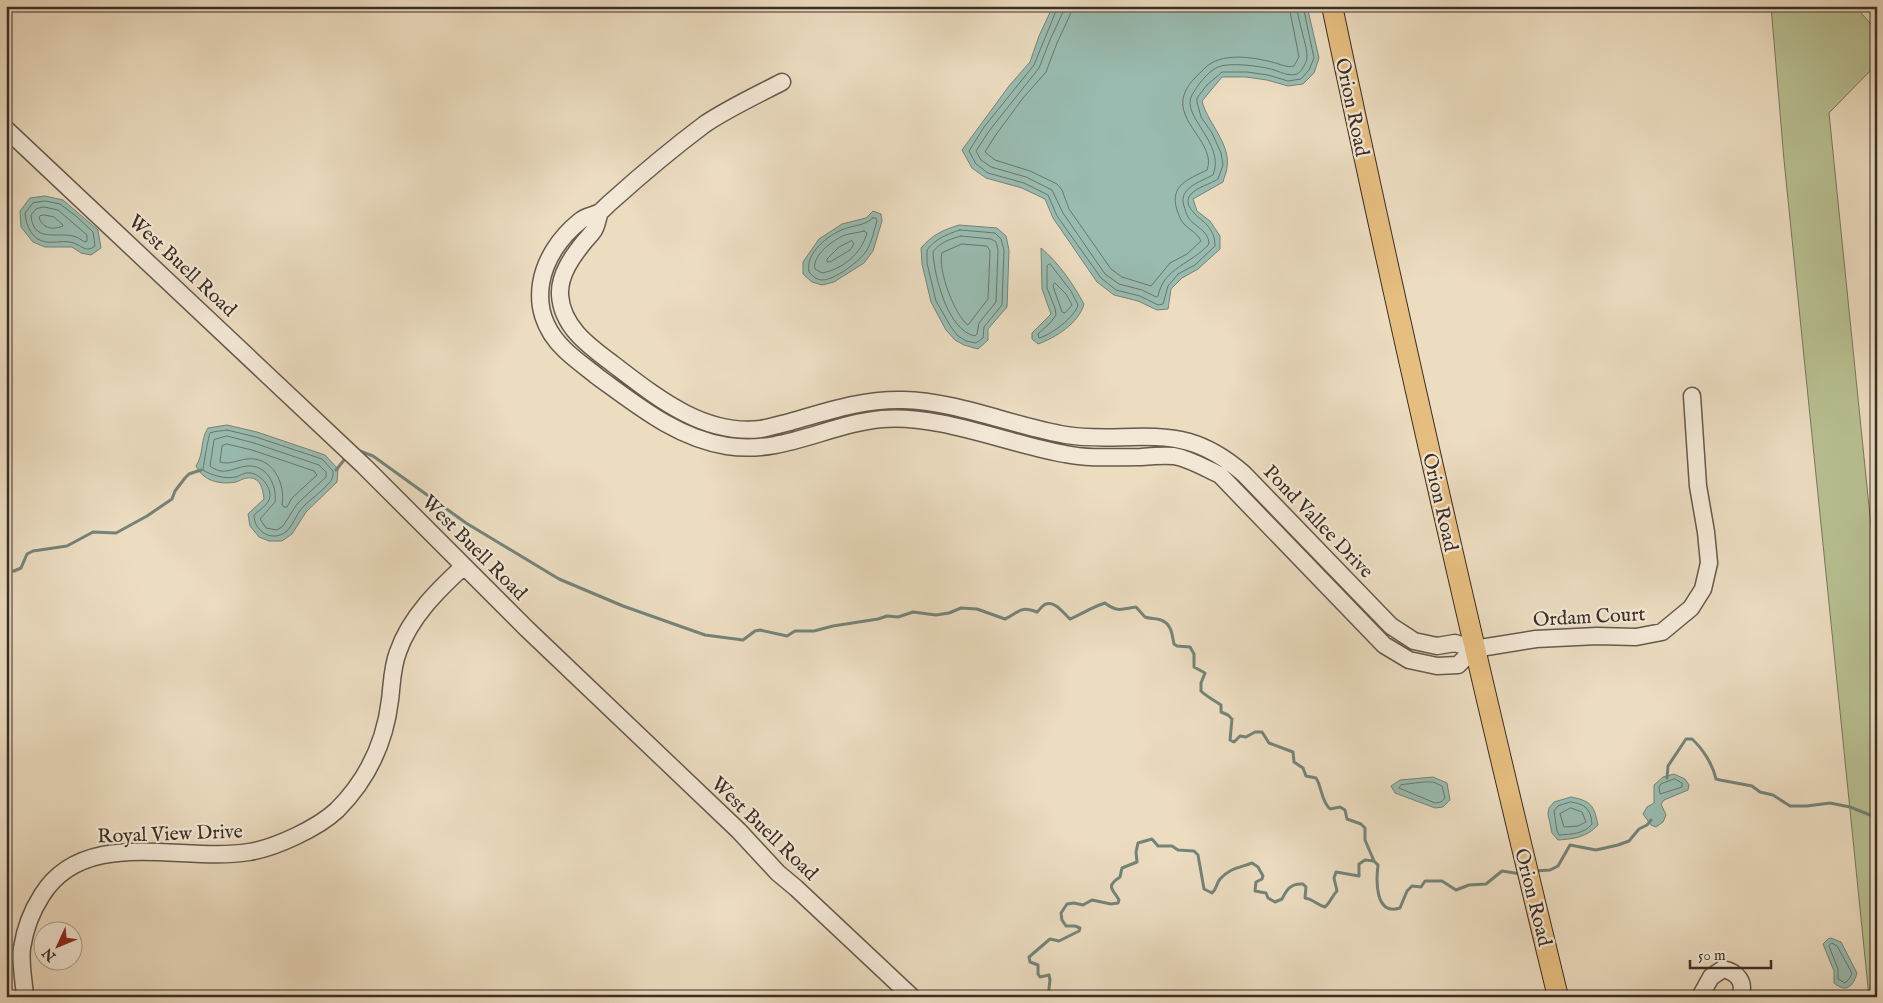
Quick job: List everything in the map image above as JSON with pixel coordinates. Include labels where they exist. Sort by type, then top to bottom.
[{"type":"main road","name":"Orion Road","points":[[1332,6],[1384,250],[1474,649],[1558,997]]},
{"type":"street","name":"Pond Vallee Drive","points":[[600,212],[595,228],[572,258],[564,276],[560,295],[564,312],[573,330],[592,349],[677,410],[703,421],[742,429],[761,429],[830,410],[873,401],[907,400],[941,404],[1066,435],[1093,439],[1158,436],[1190,442],[1224,457],[1239,469],[1391,626],[1414,641],[1437,646],[1455,643],[1474,649],[1458,665],[1437,666],[1409,660],[1384,645],[1220,475],[1172,456],[1095,458],[1066,455],[941,424],[908,420],[878,420],[843,427],[765,448],[743,449],[723,446],[698,439],[674,429],[640,408],[563,349],[545,322],[541,304],[542,272],[549,255],[582,219],[600,212],[666,155],[708,123],[782,82]]},
{"type":"street","name":"West Buell Road","points":[[6,128],[343,446],[527,629],[739,831],[778,873],[912,997]]},
{"type":"street","points":[[640,408],[651,393]]},
{"type":"street","name":"Ordam Court","points":[[1474,649],[1536,639],[1597,636],[1636,637],[1662,632],[1691,608],[1703,589],[1709,563],[1698,486],[1692,396]]},
{"type":"street","points":[[873,401],[878,420]]},
{"type":"street","points":[[1025,446],[1029,427]]},
{"type":"street","name":"Pond Vallee Drive","points":[[1226,482],[1239,469]]},
{"type":"street","name":"Royal View Drive","points":[[25,997],[22,950],[27,924],[36,904],[48,885],[63,870],[89,858],[118,853],[201,854],[250,852],[297,836],[335,812],[351,795],[367,771],[379,747],[385,727],[391,680],[398,652],[410,627],[439,589],[464,566]]},
{"type":"street","name":"Pond Vallee Drive","points":[[1356,616],[1369,604]]},
{"type":"street","points":[[1418,662],[1421,642]]},
{"type":"street","points":[[1700,997],[1711,977],[1723,969],[1737,975],[1741,980],[1742,992],[1740,997]]},
{"type":"green space","points":[[1771,6],[1855,6],[1877,31],[1877,64],[1829,113],[1877,585],[1877,997],[1869,997],[1784,160]]},
{"type":"water","points":[[1053,6],[1307,6],[1319,58],[1314,73],[1303,84],[1288,86],[1246,77],[1222,77],[1202,101],[1225,150],[1227,169],[1223,182],[1193,199],[1197,211],[1210,221],[1220,236],[1220,249],[1198,269],[1182,278],[1171,289],[1168,309],[1157,310],[1138,301],[1114,295],[1097,282],[1053,218],[1045,199],[1022,188],[986,178],[972,168],[962,150],[1009,86],[1030,62],[1039,36]]},
{"type":"water","points":[[45,196],[63,200],[98,230],[101,248],[91,255],[81,253],[72,247],[45,247],[33,242],[21,227],[20,211],[30,198]]},
{"type":"water","points":[[873,211],[881,214],[882,221],[873,251],[864,263],[834,282],[822,285],[812,282],[803,274],[803,262],[819,239],[842,224],[866,218]]},
{"type":"water","points":[[959,225],[997,228],[1006,236],[1009,250],[1007,307],[988,329],[988,340],[978,349],[955,340],[946,330],[931,302],[922,264],[921,248],[925,243],[938,234]]},
{"type":"water","points":[[1041,248],[1065,274],[1084,304],[1077,317],[1066,329],[1038,344],[1032,339],[1032,333],[1051,314],[1042,289]]},
{"type":"water","points":[[227,425],[257,432],[325,455],[338,469],[337,482],[306,512],[292,534],[282,541],[269,541],[259,537],[250,526],[248,514],[264,499],[262,487],[258,481],[244,478],[236,482],[224,483],[213,481],[203,475],[196,466],[208,428]]},
{"type":"water","points":[[1674,774],[1685,779],[1689,785],[1688,790],[1664,800],[1661,804],[1666,815],[1663,822],[1656,827],[1651,825],[1643,814],[1647,807],[1654,803],[1654,785],[1663,777]]},
{"type":"water","points":[[1433,777],[1447,783],[1450,800],[1443,807],[1435,808],[1395,793],[1391,786],[1400,780]]},
{"type":"water","points":[[1571,797],[1587,802],[1593,808],[1598,825],[1580,837],[1558,840],[1552,833],[1548,814],[1549,808],[1554,802]]},
{"type":"water","points":[[1831,938],[1841,942],[1857,973],[1849,987],[1842,988],[1834,983],[1834,971],[1823,944]]},
{"type":"waterway","points":[[357,450],[373,456],[466,523],[559,579],[623,606],[705,635],[743,640],[755,631],[760,630],[787,636],[795,631],[814,631],[887,616],[898,617],[913,612],[936,615],[949,613],[961,608],[977,609],[1005,619],[1026,609],[1037,612],[1045,605],[1053,604],[1060,608],[1070,619],[1105,603],[1117,609],[1136,607],[1145,617],[1165,622],[1171,630],[1174,644],[1190,647],[1194,654],[1194,667],[1205,673],[1201,683],[1201,691],[1221,705],[1221,712],[1232,719],[1230,740],[1234,742],[1240,736],[1246,737],[1255,732],[1262,732],[1269,743],[1293,752],[1294,762],[1303,768],[1306,776],[1316,778],[1327,806],[1330,809],[1340,807],[1345,810],[1347,819],[1361,824],[1365,828],[1365,840],[1374,861],[1378,865],[1377,888],[1386,907],[1392,909],[1400,908],[1407,891],[1412,886],[1421,887],[1425,881],[1442,881],[1456,890],[1469,885],[1486,884],[1502,871],[1521,874]]},
{"type":"waterway","points":[[336,470],[344,460]]},
{"type":"waterway","points":[[6,571],[14,571],[21,568],[27,554],[33,551],[67,546],[93,532],[116,533],[147,516],[172,499],[175,491],[185,478],[189,474],[201,470]]},
{"type":"waterway","points":[[1667,778],[1668,766],[1686,739],[1692,739],[1707,758],[1713,768],[1716,779],[1752,786],[1760,792],[1773,795],[1790,806],[1830,803],[1850,807],[1870,815]]},
{"type":"waterway","points":[[1534,871],[1550,870],[1558,866],[1570,845],[1596,850],[1629,841],[1639,829],[1647,825],[1651,820]]},
{"type":"waterway","points":[[1048,997],[1049,975],[1040,977],[1038,965],[1030,962],[1029,957],[1050,939],[1059,941],[1079,931],[1080,928],[1066,926],[1062,920],[1061,913],[1067,904],[1083,905],[1092,900],[1111,904],[1118,903],[1119,900],[1112,886],[1115,880],[1120,877],[1122,868],[1137,862],[1136,852],[1138,843],[1152,839],[1158,846],[1172,846],[1178,850],[1194,851],[1198,855],[1204,889],[1212,893],[1220,879],[1227,873],[1252,863],[1258,867],[1263,876],[1262,879],[1256,882],[1255,891],[1266,893],[1268,898],[1275,902],[1282,899],[1292,886],[1303,884],[1306,887],[1305,898],[1325,907],[1337,891],[1334,878],[1336,872],[1359,876],[1359,864],[1365,860],[1374,861]]}]
